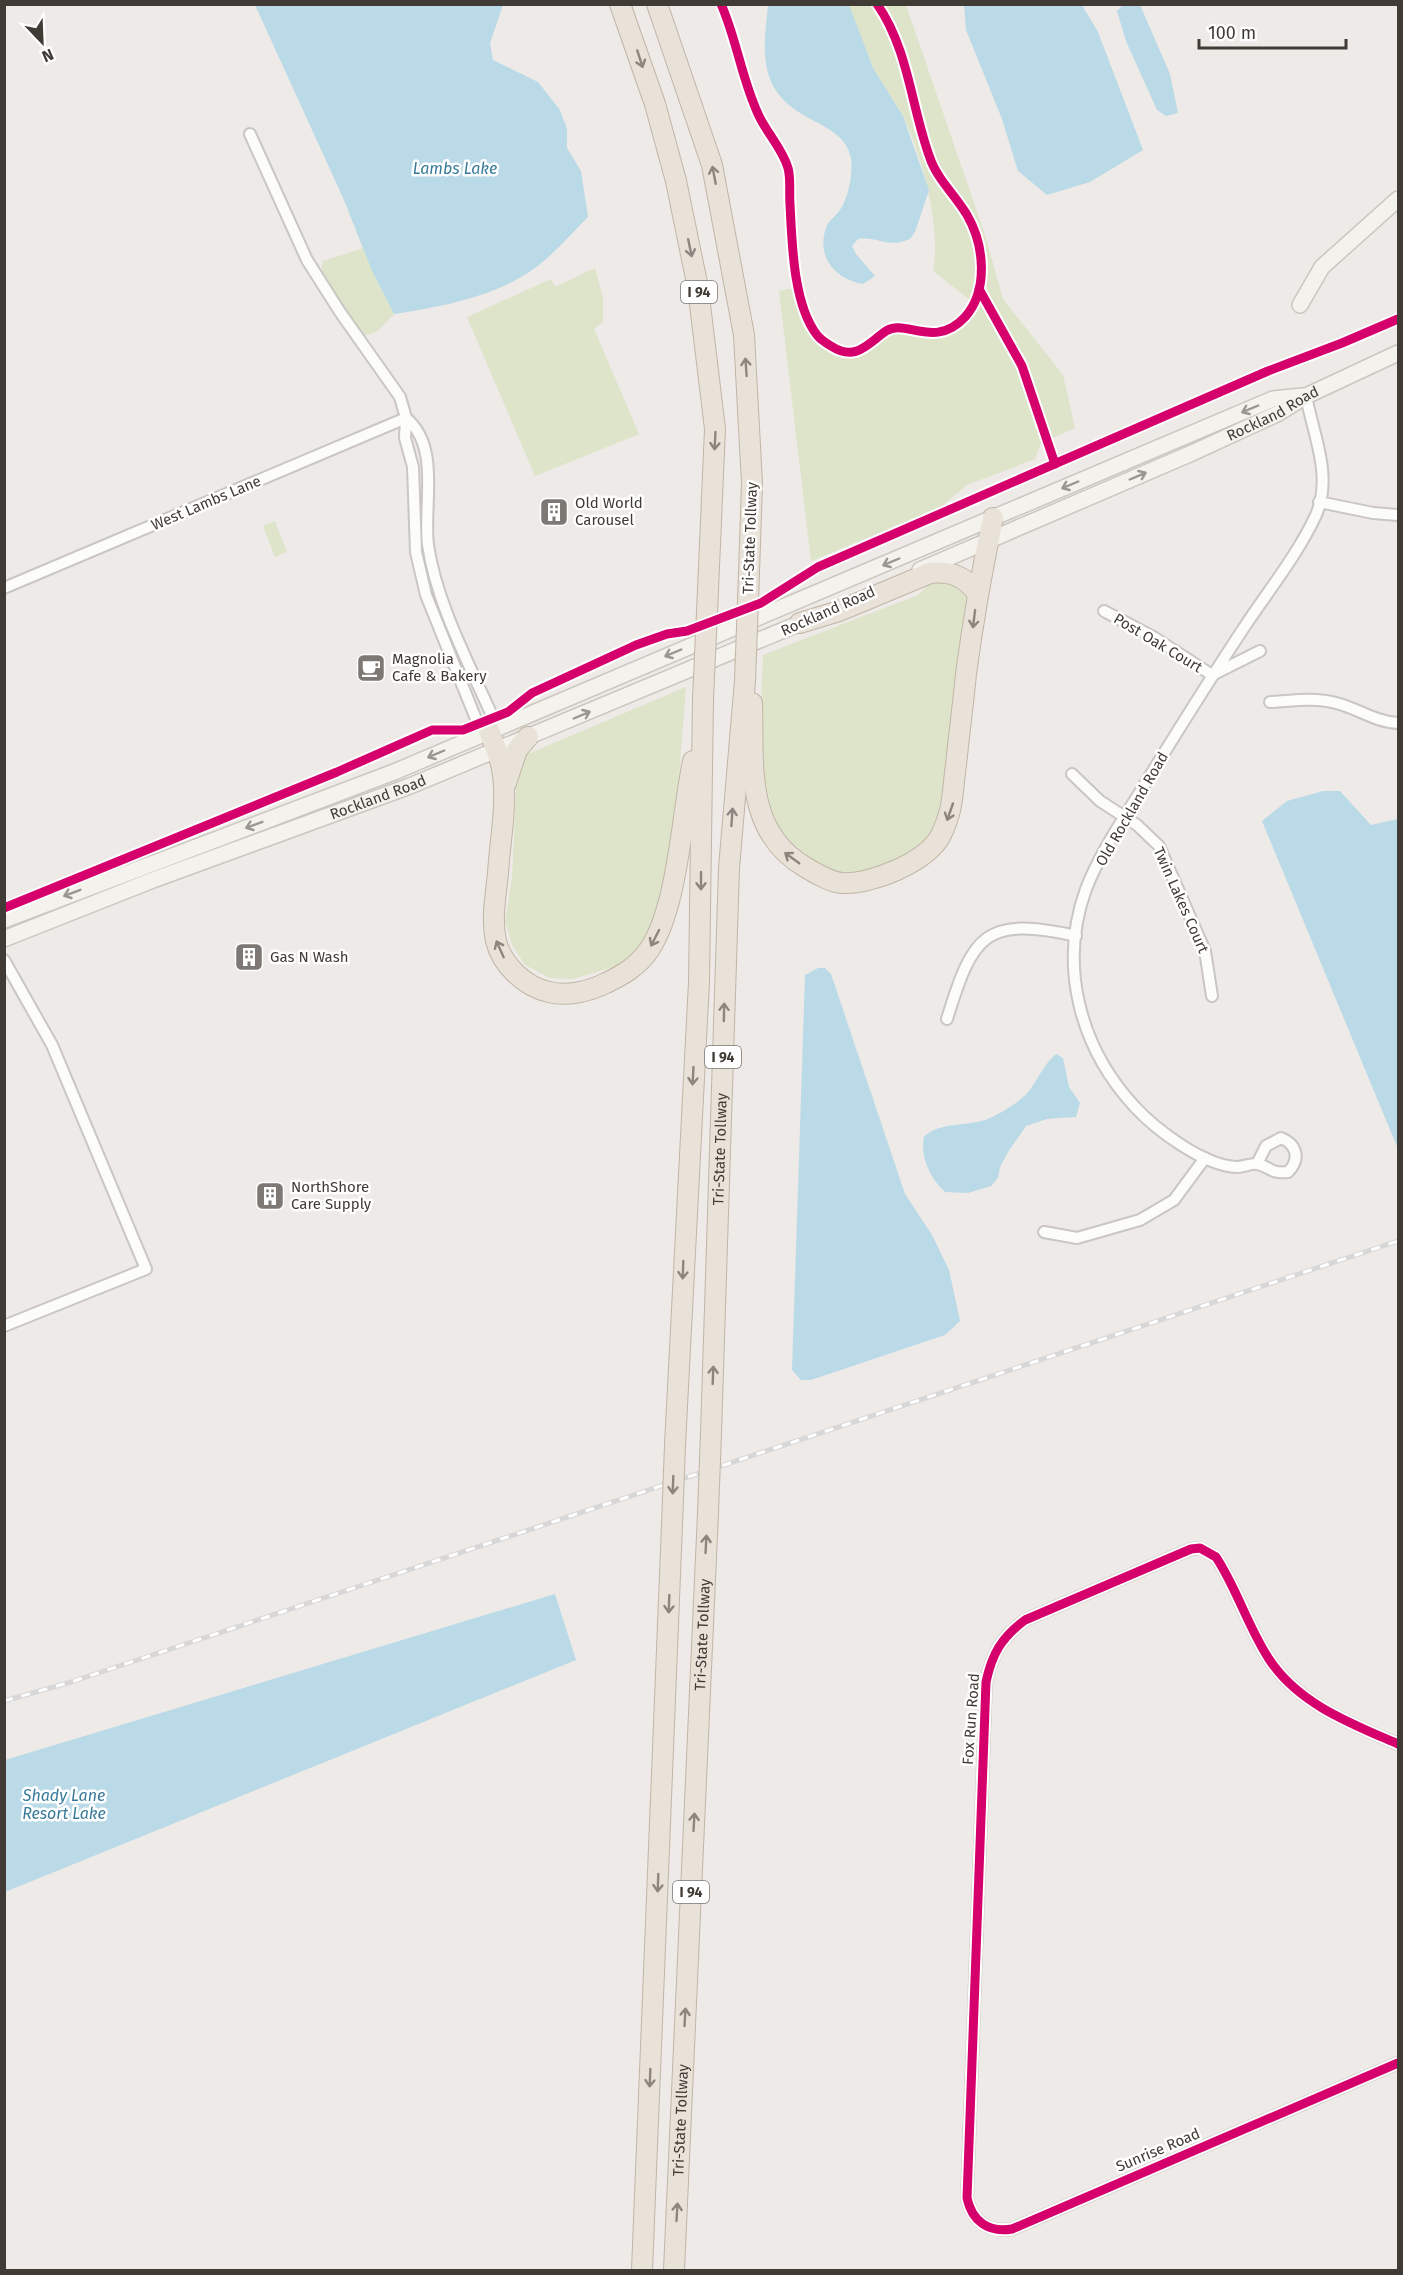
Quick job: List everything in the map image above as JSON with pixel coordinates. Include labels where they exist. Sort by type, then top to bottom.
[{"type":"highway","name":"Tri-State Tollway","points":[[620,4],[655,104],[676,181],[698,288],[715,429],[702,708],[699,982],[675,1445],[642,2271]]},
{"type":"highway","name":"Tri-State Tollway","points":[[657,4],[712,165],[744,335],[752,483],[745,681],[728,888],[708,1513],[674,2271]]},
{"type":"highway","points":[[745,681],[752,700],[755,795],[766,826],[780,850],[811,870],[840,883],[860,882],[893,873],[918,858],[939,838],[953,807],[955,767],[977,593],[993,518]]},
{"type":"highway","points":[[800,623],[839,611],[930,573],[947,572],[962,578],[977,593]]},
{"type":"highway","points":[[489,730],[502,771],[504,788],[494,917],[496,940],[501,953],[519,976],[533,987],[550,993],[567,994],[599,987],[626,974],[648,951],[661,926],[672,882],[702,708]]},
{"type":"highway","points":[[504,788],[517,750],[528,737]]},
{"type":"main road","points":[[1300,305],[1322,267],[1398,198]]},
{"type":"main road","points":[[1306,396],[1398,353]]},
{"type":"main road","name":"Rockland Road","points":[[4,920],[356,788],[1273,399],[1306,396]]},
{"type":"main road","name":"Rockland Road","points":[[4,939],[153,880],[400,790],[496,751],[800,623],[1243,430],[1279,413],[1306,396]]},
{"type":"street","points":[[250,134],[307,260],[340,312],[400,396],[406,418],[405,438],[412,467],[416,552],[425,590],[478,724],[489,730],[492,718],[438,586],[428,544],[428,472],[419,429],[406,418]]},
{"type":"street","name":"Old Rockland Road","points":[[1257,1164],[1237,1167],[1205,1158],[1177,1142],[1140,1112],[1116,1085],[1101,1061],[1078,1005],[1073,974],[1076,936],[1086,889],[1124,819],[1212,675],[1292,557],[1316,514],[1323,485],[1306,396]]},
{"type":"street","name":"West Lambs Lane","points":[[4,588],[406,418]]},
{"type":"street","points":[[1319,502],[1373,513],[1398,515]]},
{"type":"street","points":[[415,531],[428,530]]},
{"type":"street","points":[[425,590],[438,586]]},
{"type":"street","name":"Post Oak Court","points":[[1104,611],[1155,638],[1212,675]]},
{"type":"street","points":[[448,651],[462,646]]},
{"type":"street","points":[[1212,675],[1260,651]]},
{"type":"street","points":[[1270,702],[1314,698],[1339,703],[1388,722],[1398,723]]},
{"type":"street","name":"Twin Lakes Court","points":[[1072,774],[1100,801],[1124,819],[1137,825],[1159,846],[1204,951],[1212,996]]},
{"type":"street","points":[[947,1019],[960,975],[975,950],[989,935],[1005,928],[1025,927],[1076,936]]},
{"type":"street","points":[[4,960],[52,1045],[146,1269],[4,1326]]},
{"type":"street","points":[[1044,1232],[1077,1238],[1140,1220],[1174,1200],[1205,1158]]},
{"type":"street","name":"Fox Run Road","points":[[968,2170],[986,1682],[994,1653],[1011,1630],[1025,1620],[1191,1549],[1200,1548],[1216,1557],[1270,1661],[1291,1685],[1346,1722],[1398,1744]]},
{"type":"street","name":"Sunrise Road","points":[[968,2170],[967,2198],[975,2219],[995,2229],[1012,2229],[1398,2063]]},
{"type":"green space","points":[[849,5],[906,5],[985,235],[1003,299],[1063,375],[1075,428],[1041,443],[1035,459],[967,485],[938,509],[811,561],[779,291],[798,287],[804,314],[819,337],[835,349],[852,353],[866,348],[884,332],[894,327],[901,326],[926,334],[942,331],[957,322],[975,304],[933,271],[935,234],[928,192],[917,151],[903,116],[870,61]]},
{"type":"green space","points":[[364,248],[372,271],[394,314],[378,331],[364,336],[335,301],[324,281],[322,271],[323,261]]},
{"type":"green space","points":[[595,268],[603,298],[603,322],[594,329],[639,434],[535,476],[467,317],[551,279],[555,287]]},
{"type":"green space","points":[[275,521],[287,552],[275,557],[263,526]]},
{"type":"green space","points":[[939,580],[954,581],[963,589],[974,611],[938,836],[869,879],[812,868],[767,816],[759,743],[763,655],[918,595],[928,585]]},
{"type":"green space","points":[[686,687],[677,803],[664,886],[653,931],[623,964],[573,979],[550,978],[525,965],[512,945],[505,921],[512,878],[517,769],[521,757]]},
{"type":"water","name":"Lambs Lake","points":[[255,5],[503,5],[490,43],[493,60],[538,82],[560,110],[567,129],[567,148],[581,171],[588,217],[545,260],[512,282],[454,303],[394,314],[372,271],[344,200]]},
{"type":"water","points":[[768,5],[849,5],[873,68],[903,116],[929,190],[915,232],[910,239],[889,243],[858,239],[852,246],[875,276],[863,284],[836,272],[826,257],[824,248],[827,225],[840,210],[848,192],[851,158],[846,145],[837,135],[786,103],[776,90],[768,73],[765,56]]},
{"type":"water","points":[[964,5],[1082,5],[1098,32],[1143,150],[1090,182],[1047,195],[1018,171],[1002,119],[966,30]]},
{"type":"water","points":[[1123,5],[1140,5],[1170,74],[1178,113],[1166,116],[1157,110],[1126,41],[1117,11]]},
{"type":"water","points":[[1323,791],[1340,791],[1371,825],[1398,819],[1398,1149],[1262,821],[1287,801]]},
{"type":"water","points":[[818,968],[825,968],[831,974],[905,1194],[932,1235],[949,1270],[960,1321],[945,1335],[811,1380],[801,1380],[792,1370],[805,975]]},
{"type":"water","points":[[1056,1054],[1063,1058],[1069,1087],[1080,1103],[1076,1117],[1047,1119],[1026,1126],[1008,1152],[1000,1167],[998,1178],[991,1186],[968,1193],[945,1192],[927,1167],[923,1152],[924,1137],[946,1126],[982,1121],[1006,1110],[1029,1091]]},
{"type":"water","name":"Shady Lane Resort Lake","points":[[555,1594],[576,1660],[5,1892],[5,1760]]},
{"type":"railway","points":[[4,1701],[71,1682],[1398,1241]]},
{"type":"cycle path","points":[[721,4],[753,103],[788,168],[793,254],[803,307],[818,336],[831,346],[847,352],[854,352],[867,346],[886,331],[894,328],[932,333],[954,327],[973,306],[981,281],[980,253],[973,227],[963,208],[933,166],[903,59],[888,22],[877,4]]},
{"type":"cycle path","points":[[979,289],[1022,366],[1055,464]]},
{"type":"cycle path","points":[[4,908],[337,772],[432,730],[463,730],[508,712],[532,693],[636,645],[667,634],[687,631],[761,603],[818,567],[1268,371],[1398,319]]},
{"type":"cycle path","points":[[1398,1744],[1327,1711],[1310,1700],[1281,1675],[1262,1647],[1216,1557],[1200,1548],[1191,1549],[1025,1620],[1010,1633],[999,1647],[991,1663],[986,1682],[967,2198],[969,2206],[982,2224],[996,2229],[1012,2229],[1398,2063]]},
{"type":"place","name":"Old World Carousel","points":[[554,512]]},
{"type":"place","name":"Magnolia Cafe & Bakery","points":[[371,668]]},
{"type":"place","name":"Gas N Wash","points":[[249,957]]},
{"type":"place","name":"NorthShore Care Supply","points":[[270,1196]]}]
